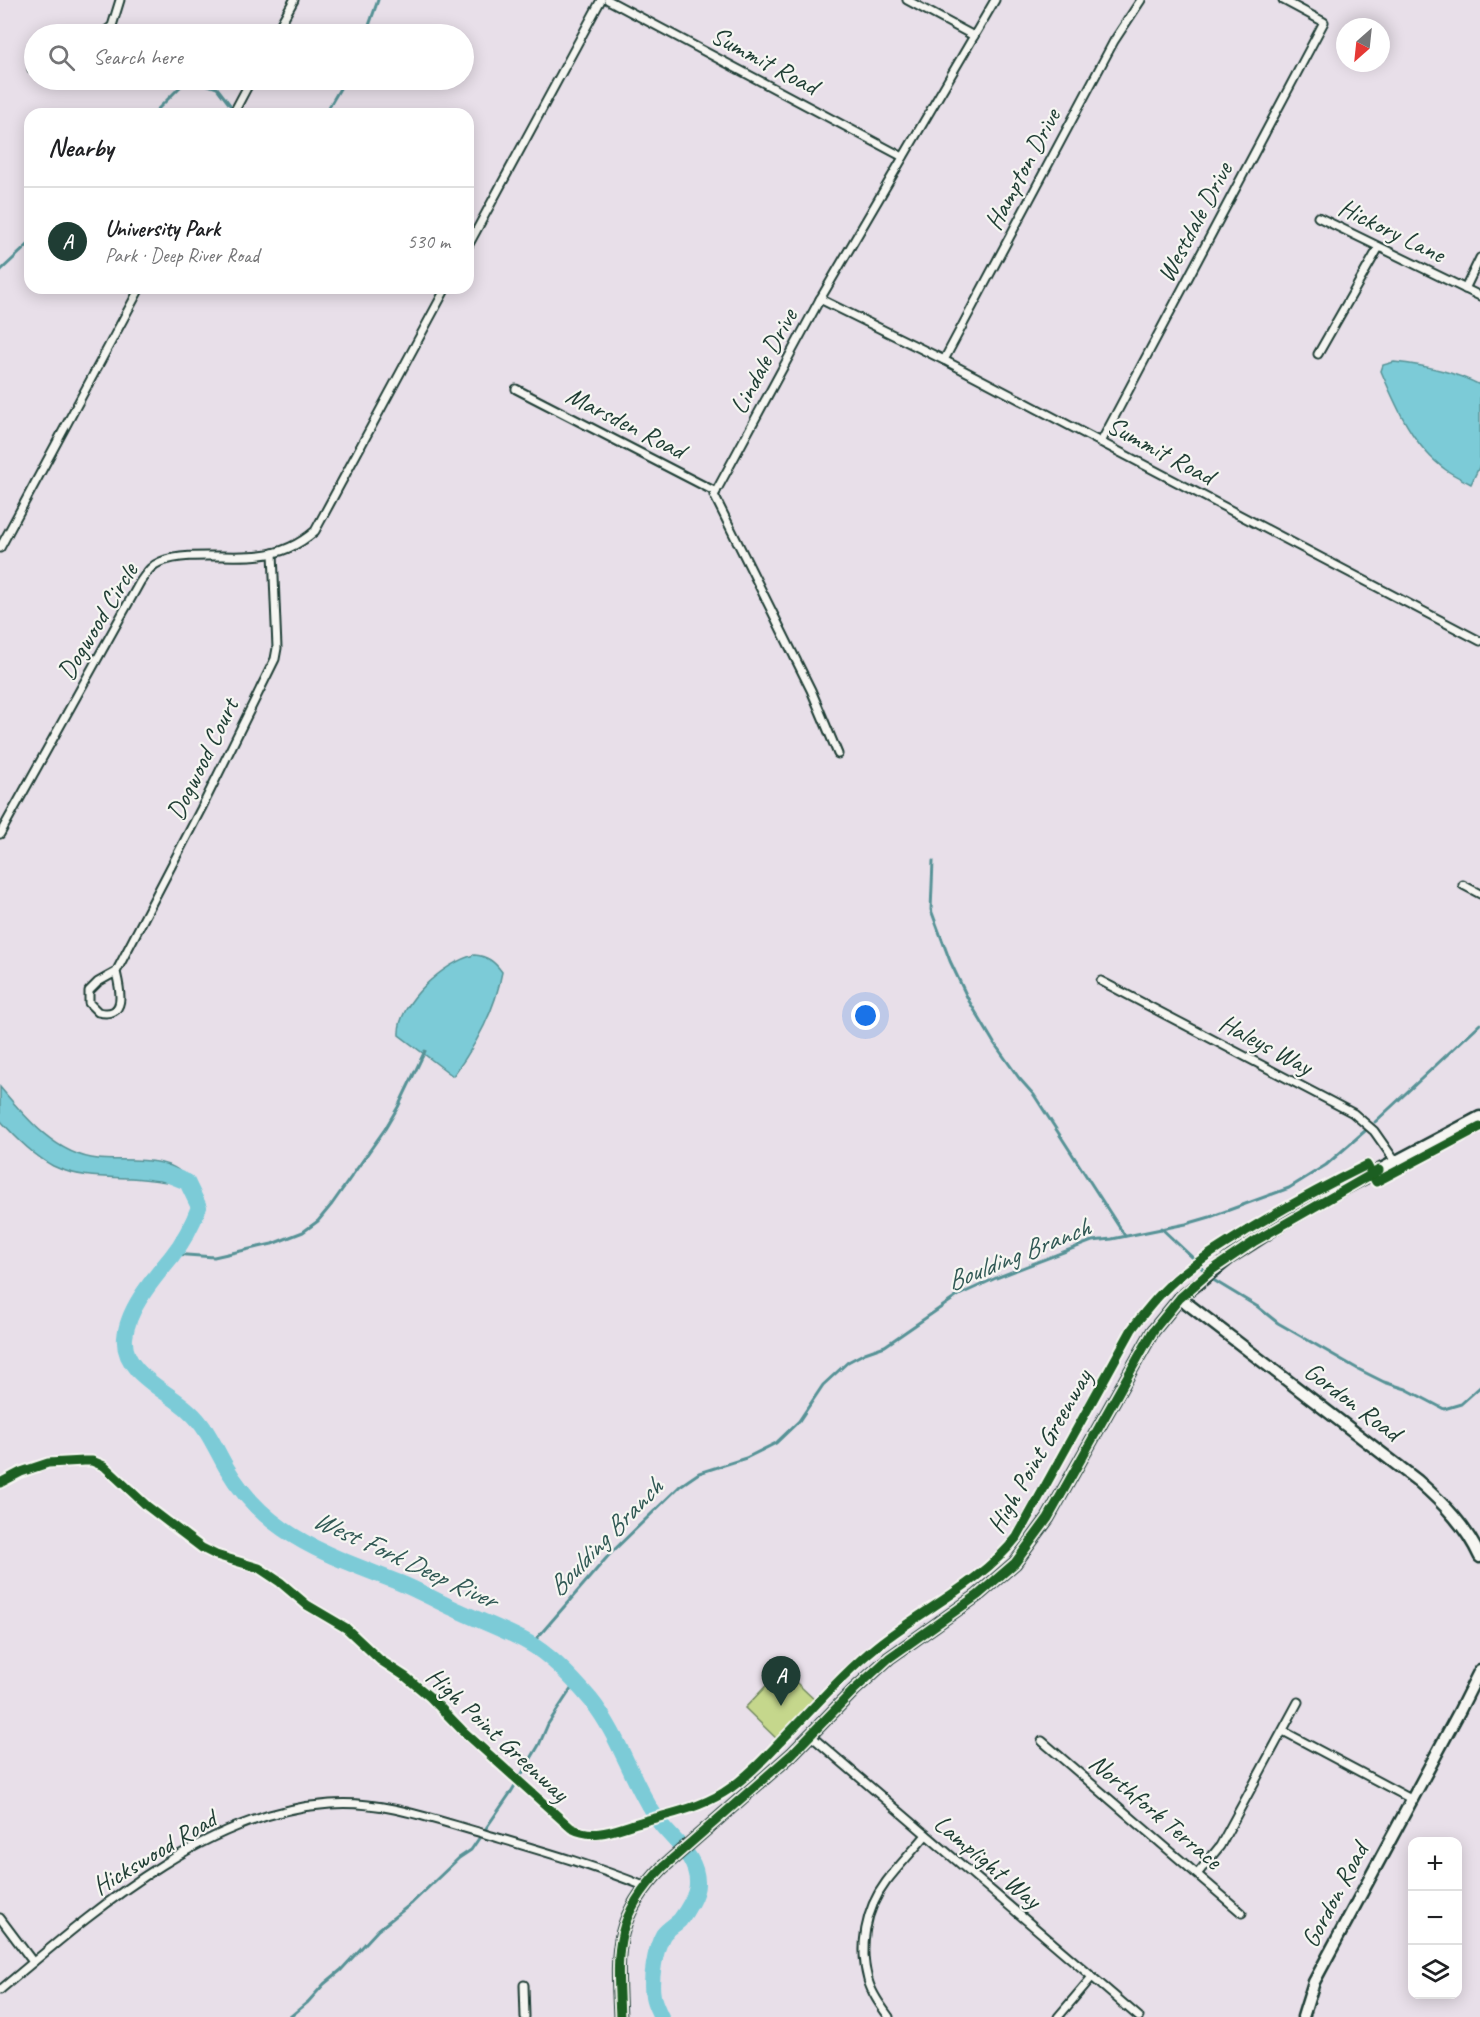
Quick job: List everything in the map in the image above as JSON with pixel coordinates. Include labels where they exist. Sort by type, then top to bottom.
[{"type":"street","points":[[113,24],[120,0]]},
{"type":"street","points":[[281,24],[294,0]]},
{"type":"street","points":[[474,235],[601,0]]},
{"type":"street","name":"Summit Road","points":[[608,0],[903,157]]},
{"type":"street","points":[[907,0],[974,36]]},
{"type":"street","name":"Lindale Drive","points":[[716,492],[820,299],[994,0]]},
{"type":"street","name":"Hampton Drive","points":[[944,360],[1114,41],[1141,0]]},
{"type":"street","name":"Westdale Drive","points":[[1101,442],[1324,22],[1283,0]]},
{"type":"street","points":[[236,108],[246,90]]},
{"type":"street","name":"Hickory Lane","points":[[1318,217],[1480,296]]},
{"type":"street","points":[[1318,354],[1379,247]]},
{"type":"street","points":[[1465,289],[1480,258]]},
{"type":"street","points":[[0,548],[137,294]]},
{"type":"street","name":"Dogwood Circle","points":[[0,834],[149,569],[160,562],[180,558],[273,553],[299,544],[315,531],[443,294]]},
{"type":"street","name":"Summit Road","points":[[820,299],[944,360],[1480,641]]},
{"type":"street","name":"Marsden Road","points":[[516,389],[716,492]]},
{"type":"street","points":[[716,492],[714,495],[811,690],[838,754]]},
{"type":"street","name":"Dogwood Court","points":[[116,972],[121,990],[120,1003],[110,1012],[98,1012],[89,1003],[89,991],[98,982],[116,972],[201,809],[274,659],[277,648],[273,553]]},
{"type":"street","points":[[1463,885],[1480,894]]},
{"type":"street","name":"Haleys Way","points":[[1101,981],[1353,1113],[1374,1131],[1395,1161]]},
{"type":"street","points":[[620,2017],[618,1959],[622,1934],[631,1908],[645,1886],[663,1867],[792,1754],[854,1690],[889,1658],[991,1585],[1024,1552],[1059,1500],[1154,1331],[1180,1298],[1212,1270],[1279,1226],[1395,1161],[1480,1117]]},
{"type":"street","name":"Gordon Road","points":[[1180,1298],[1418,1481],[1453,1514],[1474,1544],[1480,1557]]},
{"type":"street","name":"Gordon Road","points":[[1303,2017],[1314,1982],[1480,1670]]},
{"type":"street","points":[[1198,1873],[1220,1846],[1298,1702]]},
{"type":"street","points":[[1283,1731],[1411,1799]]},
{"type":"street","name":"Lamplight Way","points":[[810,1735],[1139,2017]]},
{"type":"street","name":"Northfork Terrace","points":[[1042,1741],[1242,1913]]},
{"type":"street","name":"Hickswood Road","points":[[0,1990],[124,1890],[176,1857],[234,1828],[300,1807],[348,1803],[387,1808],[598,1868],[645,1886]]},
{"type":"street","points":[[889,2017],[874,1995],[868,1981],[863,1951],[865,1933],[869,1916],[885,1884],[926,1835]]},
{"type":"street","points":[[0,1918],[33,1962]]},
{"type":"street","points":[[1058,2017],[1092,1977]]},
{"type":"street","points":[[524,1984],[525,2017]]},
{"type":"green space","points":[[782,1669],[818,1703],[780,1742],[745,1708]]},
{"type":"water","points":[[1394,362],[1438,370],[1480,385],[1480,465],[1471,484],[1434,461],[1415,438],[1381,371],[1383,365]]},
{"type":"water","points":[[474,955],[490,960],[502,972],[495,1000],[484,1027],[453,1076],[399,1035],[400,1023],[414,997],[425,986],[450,966]]},
{"type":"water","points":[[0,1087],[31,1122],[68,1150],[98,1159],[161,1163],[182,1173],[187,1182],[182,1184],[137,1178],[91,1176],[72,1173],[53,1166],[38,1157],[0,1120]]},
{"type":"waterway","points":[[370,24],[378,0]]},
{"type":"waterway","points":[[159,108],[177,90]]},
{"type":"waterway","points":[[219,90],[232,108]]},
{"type":"waterway","points":[[329,108],[339,90]]},
{"type":"waterway","points":[[0,271],[24,249]]},
{"type":"waterway","points":[[933,861],[931,910],[950,961],[969,1001],[994,1043],[1034,1095],[1125,1236]]},
{"type":"waterway","points":[[1375,1122],[1480,1024]]},
{"type":"waterway","points":[[173,1254],[214,1257],[272,1244],[303,1232],[318,1221],[385,1129],[425,1051]]},
{"type":"waterway","name":"Boulding Branch","points":[[531,1645],[609,1555],[680,1486],[699,1473],[746,1458],[776,1443],[799,1421],[823,1385],[848,1362],[885,1346],[959,1295],[996,1278],[1092,1241],[1186,1224],[1289,1188],[1326,1165],[1365,1131]]},
{"type":"waterway","name":"West Fork Deep River","points":[[167,1174],[187,1182],[199,1207],[180,1245],[143,1294],[131,1316],[125,1338],[126,1350],[131,1361],[148,1380],[195,1417],[244,1493],[266,1516],[283,1529],[325,1553],[407,1586],[529,1643],[554,1661],[591,1700],[610,1728],[657,1819],[688,1856],[696,1874],[697,1888],[691,1903],[680,1920],[663,1935],[656,1956],[652,1989],[661,2017]]},
{"type":"waterway","name":"Boulding Branch","points":[[1161,1228],[1206,1273]]},
{"type":"waterway","name":"Boulding Branch","points":[[1210,1278],[1258,1307],[1278,1323],[1358,1369],[1384,1382],[1406,1389],[1444,1409],[1461,1404],[1480,1387]]},
{"type":"waterway","points":[[290,2017],[341,1970],[378,1930],[471,1850],[511,1792],[539,1745],[548,1724],[575,1683]]},
{"type":"cycle path","name":"High Point Greenway","points":[[0,1483],[21,1472],[48,1463],[92,1461],[104,1466],[147,1506],[202,1548],[216,1555],[259,1568],[307,1605],[346,1628],[380,1660],[406,1677],[430,1697],[462,1730],[571,1828],[579,1832],[596,1834],[612,1831],[692,1807],[713,1799],[731,1788],[760,1763],[864,1657],[969,1582],[1002,1554],[1017,1537],[1132,1329],[1174,1281],[1213,1252],[1321,1188],[1367,1165],[1376,1182],[1480,1127]]},
{"type":"cycle path","points":[[620,2017],[618,1973],[622,1936],[635,1903],[663,1867],[792,1754],[854,1690],[889,1658],[978,1595],[1015,1563],[1048,1518],[1153,1331],[1180,1298],[1212,1270],[1255,1241],[1379,1170]]},
{"type":"place","name":"University Park","points":[[781,1706]]}]
